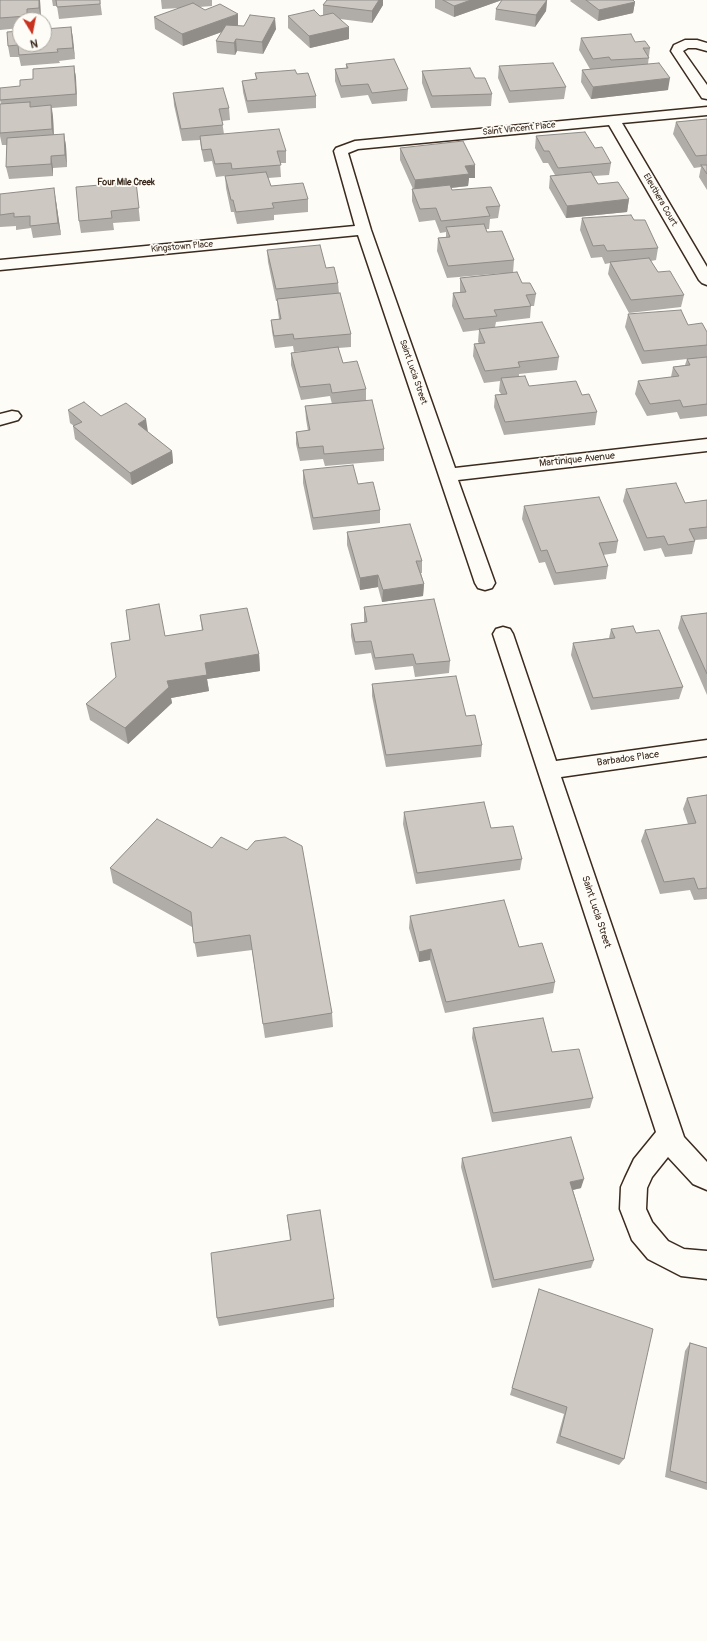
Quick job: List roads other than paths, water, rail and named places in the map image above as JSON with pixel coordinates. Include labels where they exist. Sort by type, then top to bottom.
[{"type":"street","points":[[707,47],[697,44],[685,44],[678,48],[677,51],[707,95]]},
{"type":"street","name":"Saint Vincent Place","points":[[343,161],[342,151],[355,145],[707,111]]},
{"type":"street","name":"Eleuthera Court","points":[[613,120],[707,280]]},
{"type":"street","name":"Saint Lucia Street","points":[[343,161],[364,230],[485,583]]},
{"type":"street","name":"Kingstown Place","points":[[0,265],[364,230]]},
{"type":"street","name":"Martinique Avenue","points":[[448,474],[707,445]]},
{"type":"street","name":"Saint Lucia Street","points":[[503,634],[673,1144],[702,1175],[707,1177]]},
{"type":"street","name":"Barbados Place","points":[[549,770],[707,748]]},
{"type":"street","points":[[670,1135],[643,1168],[634,1187],[633,1209],[642,1231],[658,1250],[681,1262],[707,1265]]},
{"type":"district","name":"Four Mile Creek","points":[[126,183]]}]
